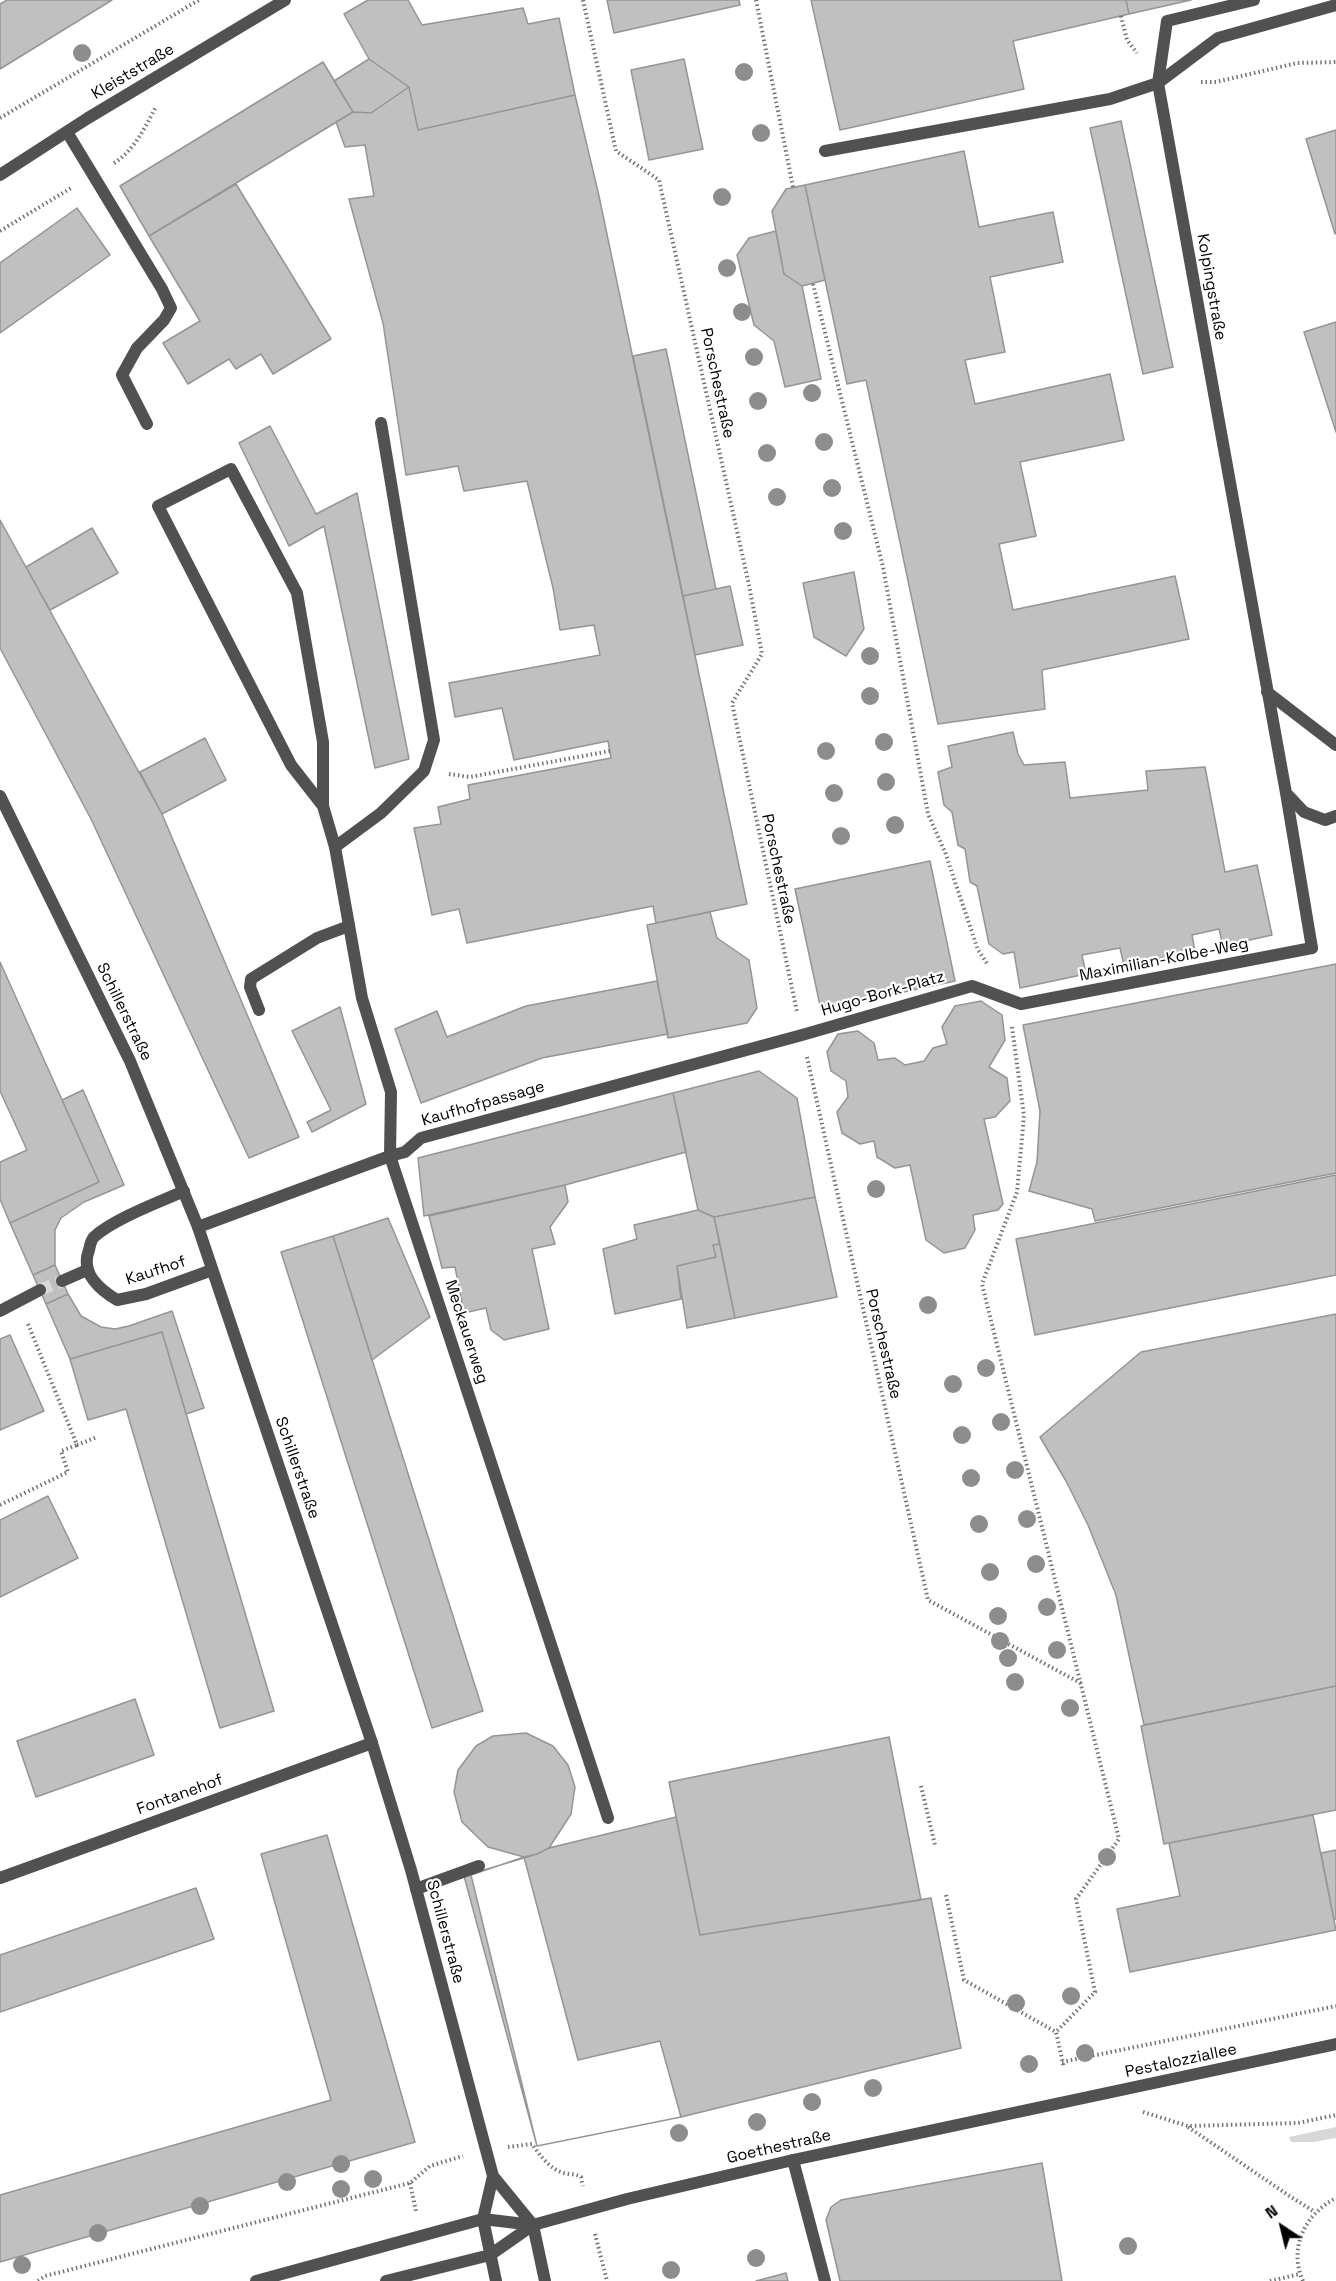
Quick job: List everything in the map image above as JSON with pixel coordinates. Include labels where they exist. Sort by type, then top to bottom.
[{"type":"street","name":"Kleiststraße","points":[[0,175],[285,0]]},
{"type":"street","name":"Kolpingstraße","points":[[1254,0],[1167,21],[1158,83],[1312,948]]},
{"type":"street","points":[[825,151],[1110,99],[1158,83],[1218,38],[1336,5]]},
{"type":"street","points":[[67,132],[162,289],[171,308],[164,320],[137,348],[122,375],[147,424]]},
{"type":"street","points":[[335,847],[381,813],[424,771],[434,740],[381,423]]},
{"type":"street","points":[[231,469],[297,593],[323,742],[323,806],[291,765],[158,506],[231,469]]},
{"type":"street","points":[[1267,692],[1336,745]]},
{"type":"street","points":[[1286,793],[1304,812],[1325,820],[1336,816]]},
{"type":"street","name":"Schillerstraße","points":[[0,796],[130,1061],[198,1227],[372,1743],[416,1890],[493,2176],[533,2225],[545,2281]]},
{"type":"street","name":"Meckauerweg","points":[[323,806],[335,847],[362,998],[391,1092],[390,1156],[608,1818]]},
{"type":"street","points":[[259,1010],[250,987],[251,979],[317,938],[349,926]]},
{"type":"street","name":"Maximilian-Kolbe-Weg","points":[[1022,1004],[1312,948]]},
{"type":"street","name":"Hugo-Bork-Platz","points":[[753,1048],[972,986],[1022,1004]]},
{"type":"street","name":"Kaufhofpassage","points":[[198,1227],[405,1152],[421,1138],[753,1048]]},
{"type":"street","points":[[62,1281],[87,1270],[86,1258],[93,1238],[123,1218],[184,1191]]},
{"type":"street","name":"Kaufhof","points":[[87,1270],[99,1289],[117,1300],[146,1294],[212,1270]]},
{"type":"street","points":[[0,1311],[40,1290]]},
{"type":"street","name":"Fontanehof","points":[[0,1878],[372,1743]]},
{"type":"street","points":[[416,1890],[479,1866]]},
{"type":"street","name":"Pestalozziallee","points":[[1034,2109],[1336,2044]]},
{"type":"street","name":"Goethestraße","points":[[386,2281],[490,2255],[533,2225],[627,2199],[793,2160],[1034,2109]]},
{"type":"street","points":[[793,2160],[825,2281]]},
{"type":"street","name":"Schillerstraße","points":[[493,2176],[483,2219],[496,2281]]},
{"type":"street","name":"Goethestraße","points":[[256,2281],[483,2219],[533,2225]]},
{"type":"path","points":[[0,118],[199,0]]},
{"type":"path","name":"Porschestraße","points":[[583,0],[616,151],[659,180],[749,585],[762,654],[732,703],[802,1035],[928,1600],[1082,1684]]},
{"type":"path","points":[[756,0],[793,188]]},
{"type":"path","points":[[1158,83],[1216,82],[1297,63],[1336,62]]},
{"type":"path","points":[[813,284],[883,567],[928,814],[945,852],[978,950],[1008,999],[1024,1116],[1017,1192],[982,1284],[1119,1839],[1076,1899],[1095,1992],[1056,2032]]},
{"type":"path","points":[[424,771],[470,777],[610,751]]},
{"type":"path","points":[[18,1301],[77,1445]]},
{"type":"path","points":[[0,1505],[68,1472],[61,1451],[97,1437]]},
{"type":"path","points":[[921,1786],[935,1845]]},
{"type":"path","points":[[946,1895],[964,1980],[1056,2032],[1064,2068]]},
{"type":"path","points":[[1062,2061],[1336,2006]]},
{"type":"path","points":[[1135,2110],[1188,2126],[1291,2198],[1315,2212]]},
{"type":"path","points":[[1188,2126],[1298,2123],[1336,2115]]},
{"type":"path","points":[[38,2281],[45,2276],[410,2183],[430,2166],[486,2149],[532,2144],[540,2156],[560,2172],[581,2177]]},
{"type":"path","points":[[1304,2281],[1297,2260],[1300,2235],[1315,2212],[1336,2198]]},
{"type":"path","points":[[1270,2281],[1300,2274]]},
{"type":"shaded area","points":[[1336,2127],[1336,2138],[1314,2142],[1291,2142],[1289,2137]]},
{"type":"building","points":[[7,0],[112,0],[0,69],[0,4]]},
{"type":"building","points":[[368,0],[408,0],[422,25],[523,8],[528,24],[559,18],[575,95],[418,130],[409,87],[369,59],[344,14]]},
{"type":"building","points":[[607,0],[739,0],[740,5],[614,33]]},
{"type":"building","points":[[811,0],[1126,0],[1129,14],[1013,41],[1024,89],[840,130]]},
{"type":"building","points":[[1126,0],[1191,0],[1129,14]]},
{"type":"building","points":[[369,59],[409,87],[371,113],[353,112],[334,81]]},
{"type":"building","points":[[684,59],[703,149],[649,160],[631,70]]},
{"type":"building","points":[[323,62],[353,112],[149,236],[120,186]]},
{"type":"building","points":[[409,87],[418,130],[575,95],[599,196],[747,904],[656,923],[653,906],[467,943],[459,909],[432,915],[414,828],[441,824],[438,807],[470,799],[468,785],[611,758],[608,741],[514,760],[502,708],[455,717],[449,683],[600,655],[594,625],[560,630],[553,588],[527,481],[464,491],[458,466],[406,475],[383,323],[349,199],[374,196],[365,145],[345,147],[336,122],[353,112],[371,113]]},
{"type":"building","points":[[1121,121],[1173,367],[1143,374],[1090,128]]},
{"type":"building","points":[[1336,130],[1336,233],[1335,234],[1306,139]]},
{"type":"building","points":[[964,151],[979,227],[1053,212],[1063,262],[990,277],[1005,352],[965,360],[975,404],[1110,374],[1124,440],[1020,462],[1036,536],[999,544],[1013,610],[1175,576],[1189,639],[1042,670],[1045,709],[938,724],[866,380],[847,384],[805,185]]},
{"type":"building","points":[[236,184],[331,339],[273,374],[261,354],[236,369],[229,359],[188,384],[163,343],[200,321],[149,236]]},
{"type":"building","points":[[805,185],[825,280],[802,286],[784,274],[772,211],[786,189]]},
{"type":"building","points":[[77,208],[110,255],[0,333],[0,263]]},
{"type":"building","points":[[776,231],[784,274],[802,286],[821,379],[785,387],[774,341],[754,325],[737,255],[749,238]]},
{"type":"building","points":[[1336,322],[1336,432],[1304,332]]},
{"type":"building","points":[[666,349],[716,589],[683,596],[633,356]]},
{"type":"building","points":[[270,426],[316,514],[357,493],[409,759],[375,768],[324,526],[289,546],[239,443]]},
{"type":"building","points":[[0,520],[162,814],[299,1137],[249,1158],[91,819],[0,648]]},
{"type":"building","points":[[92,528],[118,573],[50,610],[26,567]]},
{"type":"building","points":[[854,572],[864,629],[846,656],[814,637],[803,583]]},
{"type":"building","points":[[730,586],[743,645],[695,655],[683,596]]},
{"type":"building","points":[[1013,732],[1018,754],[1024,765],[1065,762],[1070,798],[1148,790],[1146,771],[1205,767],[1225,872],[1257,865],[1272,935],[1223,946],[1219,929],[1192,935],[1195,951],[1124,966],[1120,948],[1082,955],[1086,974],[1020,988],[1014,952],[1003,954],[989,944],[977,886],[970,882],[965,849],[958,845],[952,812],[944,805],[938,772],[952,767],[948,746]]},
{"type":"building","points":[[205,738],[226,780],[162,814],[140,772]]},
{"type":"building","points":[[930,861],[955,981],[821,1010],[795,889]]},
{"type":"building","points":[[710,912],[717,938],[749,960],[757,1008],[747,1023],[668,1038],[647,925]]},
{"type":"building","points":[[0,962],[99,1182],[10,1223],[0,1199],[0,1162],[27,1150],[0,1091]]},
{"type":"building","points":[[1336,964],[1336,1173],[1095,1221],[1092,1209],[1029,1191],[1037,1162],[1040,1111],[1023,1025]]},
{"type":"building","points":[[657,981],[668,1034],[542,1058],[421,1103],[395,1029],[437,1011],[447,1037],[526,1006]]},
{"type":"building","points":[[981,1001],[1002,1015],[1005,1040],[989,1067],[1007,1078],[1010,1101],[995,1117],[984,1119],[1003,1204],[998,1210],[973,1215],[975,1230],[965,1248],[944,1253],[926,1240],[910,1165],[895,1168],[877,1157],[874,1141],[860,1144],[842,1133],[837,1112],[848,1097],[846,1081],[831,1071],[827,1052],[838,1034],[858,1031],[874,1043],[878,1060],[895,1058],[905,1065],[924,1061],[933,1048],[947,1044],[942,1027],[955,1006]]},
{"type":"building","points":[[340,1007],[366,1104],[312,1132],[307,1122],[331,1110],[292,1031]]},
{"type":"building","points":[[759,1071],[797,1098],[815,1197],[714,1217],[698,1210],[673,1093]]},
{"type":"building","points":[[83,1090],[124,1185],[84,1202],[61,1218],[55,1230],[55,1265],[33,1275],[10,1223],[99,1182],[62,1100]]},
{"type":"building","points":[[673,1093],[686,1152],[565,1185],[424,1216],[418,1158]]},
{"type":"building","points":[[1336,1175],[1336,1275],[1035,1335],[1016,1239]]},
{"type":"building","points":[[565,1185],[568,1202],[550,1227],[555,1244],[532,1249],[549,1329],[504,1340],[491,1330],[486,1308],[464,1313],[455,1267],[442,1268],[429,1216]]},
{"type":"building","points":[[815,1197],[837,1297],[735,1318],[714,1217]]},
{"type":"building","points":[[698,1210],[714,1217],[720,1244],[713,1245],[716,1257],[677,1266],[681,1299],[615,1314],[603,1249],[637,1239],[634,1225]]},
{"type":"building","points":[[388,1218],[430,1317],[372,1360],[333,1236]]},
{"type":"building","points":[[333,1236],[483,1711],[432,1728],[281,1252]]},
{"type":"building","points":[[720,1244],[735,1318],[687,1328],[677,1266],[716,1257],[713,1245]]},
{"type":"building","points":[[55,1265],[68,1294],[46,1304],[33,1275]]},
{"type":"building","points":[[68,1294],[81,1316],[101,1327],[115,1329],[129,1326],[172,1311],[204,1408],[186,1414],[162,1332],[70,1359],[46,1304]]},
{"type":"building","points":[[1336,1314],[1336,1686],[1144,1725],[1116,1595],[1088,1525],[1040,1437],[1141,1352]]},
{"type":"building","points":[[162,1332],[274,1711],[220,1728],[126,1409],[88,1420],[70,1359]]},
{"type":"building","points":[[10,1335],[44,1411],[0,1430],[0,1339]]},
{"type":"building","points":[[48,1496],[78,1558],[0,1597],[0,1520]]},
{"type":"building","points":[[1336,1686],[1336,1810],[1164,1844],[1141,1726]]},
{"type":"building","points":[[135,1699],[154,1755],[36,1797],[17,1741]]},
{"type":"building","points":[[526,1733],[553,1746],[568,1765],[575,1787],[571,1814],[549,1848],[524,1857],[488,1847],[462,1822],[454,1792],[458,1770],[476,1746],[493,1736]]},
{"type":"building","points":[[889,1737],[921,1900],[700,1935],[669,1782]]},
{"type":"building","points":[[1313,1815],[1336,1930],[1130,1972],[1117,1909],[1180,1896],[1169,1843]]},
{"type":"building","points":[[676,1817],[700,1935],[931,1898],[961,2048],[681,2117],[537,2146],[464,1876],[537,1854],[549,1848]]},
{"type":"building","points":[[327,1835],[415,2142],[0,2262],[0,2195],[331,2100],[261,1854]]},
{"type":"building","points":[[1336,1850],[1336,1919],[1334,1920],[1321,1853]]},
{"type":"building","points":[[524,1857],[578,2060],[660,2041],[681,2117],[537,2146],[471,1875]]},
{"type":"building","points":[[196,1888],[214,1939],[0,2012],[0,1955]]},
{"type":"building","points":[[1042,2163],[1062,2281],[840,2281],[826,2220],[831,2207],[841,2200]]},
{"type":"building","points":[[786,2273],[788,2281],[756,2281]]},
{"type":"tunnel","points":[[40,1290],[62,1281]]}]
